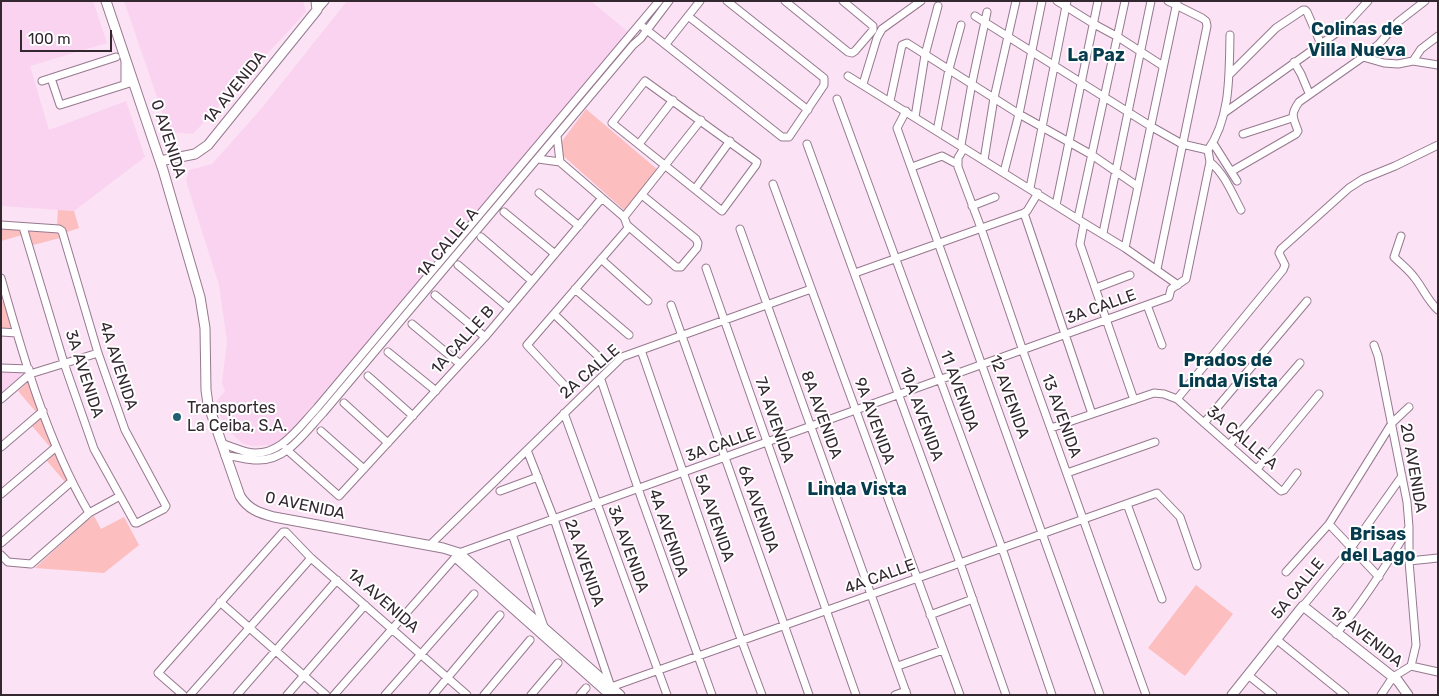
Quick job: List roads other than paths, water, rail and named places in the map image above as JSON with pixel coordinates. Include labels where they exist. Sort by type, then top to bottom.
[{"type":"street","name":"0 AVENIDA","points":[[106,1],[120,58],[160,161],[200,297],[205,328],[208,404],[240,496],[246,504],[257,512],[274,517],[443,548],[457,556],[544,627],[610,691]]},
{"type":"street","name":"1A AVENIDA","points":[[160,161],[194,154],[208,145],[317,6],[325,1]]},
{"type":"street","name":"1A CALLE A","points":[[644,27],[659,1]]},
{"type":"street","name":"1A CALLE A","points":[[320,410],[644,27],[669,1]]},
{"type":"street","points":[[666,44],[700,1]]},
{"type":"street","points":[[644,27],[782,137],[790,136],[824,85],[824,78],[727,1]]},
{"type":"street","points":[[785,1],[848,52],[852,53],[873,30],[873,26],[842,1]]},
{"type":"street","points":[[863,84],[877,38],[882,29],[921,1]]},
{"type":"street","points":[[984,160],[994,98],[1016,1]]},
{"type":"street","points":[[1004,172],[1020,114],[1042,1]]},
{"type":"street","points":[[1057,1],[1066,4],[1094,24],[1118,36],[1163,66]]},
{"type":"street","points":[[1056,205],[1098,1]]},
{"type":"street","points":[[1078,218],[1125,1]]},
{"type":"street","points":[[1103,233],[1151,1]]},
{"type":"street","points":[[1157,269],[1206,26],[1206,21],[1202,18],[1168,1]]},
{"type":"street","points":[[1224,113],[1351,21],[1368,1]]},
{"type":"street","points":[[1243,134],[1292,118],[1299,102],[1309,93],[1363,57],[1379,44],[1398,22],[1425,1]]},
{"type":"street","points":[[1030,188],[1066,4]]},
{"type":"street","points":[[1125,248],[1177,4]]},
{"type":"street","points":[[914,117],[925,54],[938,6]]},
{"type":"street","points":[[1229,75],[1272,32],[1302,10],[1307,12],[1321,44]]},
{"type":"street","points":[[912,167],[942,156],[957,164],[963,147],[972,83],[987,12]]},
{"type":"street","points":[[688,16],[808,110]]},
{"type":"street","points":[[975,16],[1152,127],[1182,144],[1208,150]]},
{"type":"street","points":[[938,131],[949,69],[961,25]]},
{"type":"street","points":[[848,76],[1103,233],[1178,285],[1186,279],[1210,162],[1208,150],[1213,143],[1224,113],[1229,75],[1230,35]]},
{"type":"street","points":[[1413,61],[1421,49],[1438,36]]},
{"type":"street","points":[[890,101],[904,43],[907,43],[1020,114],[1092,154],[1137,186]]},
{"type":"street","points":[[1363,57],[1391,64],[1413,61],[1438,65]]},
{"type":"street","points":[[42,81],[120,58]]},
{"type":"street","points":[[1294,62],[1309,93]]},
{"type":"street","name":"1A CALLE A","points":[[226,456],[263,460],[272,458],[285,448],[538,159],[608,70]]},
{"type":"street","points":[[51,78],[60,105],[129,83]]},
{"type":"street","points":[[645,81],[701,120],[757,162],[722,211],[612,123],[618,112],[645,81]]},
{"type":"street","name":"11 AVENIDA","points":[[837,99],[1002,548],[1052,695]]},
{"type":"street","points":[[639,144],[673,100]]},
{"type":"street","name":"12 AVENIDA","points":[[906,111],[897,128],[1044,534],[1100,695]]},
{"type":"street","points":[[1232,171],[1296,134],[1298,131],[1292,118]]},
{"type":"street","points":[[624,217],[701,120]]},
{"type":"street","points":[[557,136],[560,162]]},
{"type":"street","points":[[695,189],[730,141]]},
{"type":"street","points":[[1213,143],[1237,181]]},
{"type":"street","name":"10A AVENIDA","points":[[807,144],[960,563],[1006,695]]},
{"type":"street","points":[[1177,399],[1284,270],[1285,265],[1279,253],[1281,249],[1349,188],[1363,179],[1395,166],[1438,144]]},
{"type":"street","points":[[538,159],[560,162],[624,217],[629,227],[676,266],[681,267],[697,248],[698,243],[696,239],[642,195]]},
{"type":"street","points":[[1210,162],[1216,166],[1224,178],[1241,210]]},
{"type":"street","name":"13 AVENIDA","points":[[957,164],[1146,695]]},
{"type":"street","name":"9A AVENIDA","points":[[773,184],[960,695]]},
{"type":"street","points":[[540,193],[579,226]]},
{"type":"street","points":[[855,273],[1024,213],[1038,193]]},
{"type":"street","points":[[972,206],[995,197]]},
{"type":"street","name":"1A CALLE B","points":[[285,448],[339,496],[485,337],[602,198]]},
{"type":"street","points":[[504,212],[555,254]]},
{"type":"street","points":[[1024,213],[1092,414]]},
{"type":"street","points":[[1084,223],[1080,244],[1134,400]]},
{"type":"street","points":[[1,225],[23,227]]},
{"type":"street","name":"4A AVENIDA","points":[[23,227],[59,229],[62,231],[98,353],[125,430],[166,506],[135,523]]},
{"type":"street","name":"3A AVENIDA","points":[[23,227],[64,363],[94,449],[135,523]]},
{"type":"street","points":[[568,389],[527,345],[629,227]]},
{"type":"street","name":"8A AVENIDA","points":[[740,229],[907,693]]},
{"type":"street","points":[[1401,236],[1393,255],[1415,278],[1429,302],[1438,310]]},
{"type":"street","points":[[481,237],[532,281]]},
{"type":"street","points":[[601,259],[648,301]]},
{"type":"street","points":[[458,265],[509,308]]},
{"type":"street","name":"7A AVENIDA","points":[[706,268],[856,695]]},
{"type":"street","points":[[1096,288],[1130,275]]},
{"type":"street","points":[[1,278],[4,297],[56,446],[71,482],[89,513]]},
{"type":"street","name":"3A CALLE","points":[[334,695],[457,556],[554,518],[1169,297],[1171,289],[1178,285]]},
{"type":"street","points":[[575,289],[629,335]]},
{"type":"street","name":"2A CALLE","points":[[430,545],[564,413],[601,380],[622,357],[812,289]]},
{"type":"street","points":[[435,295],[485,337]]},
{"type":"street","points":[[1204,423],[1307,301]]},
{"type":"street","name":"6A AVENIDA","points":[[671,305],[809,695]]},
{"type":"street","points":[[1147,305],[1162,345]]},
{"type":"street","points":[[554,314],[602,360]]},
{"type":"street","points":[[412,324],[460,364]]},
{"type":"street","points":[[1,332],[17,333]]},
{"type":"street","name":"20 AVENIDA","points":[[1374,345],[1378,356],[1407,502],[1409,562],[1416,645],[1412,666]]},
{"type":"street","name":"5A AVENIDA","points":[[641,350],[731,612],[762,695]]},
{"type":"street","points":[[388,352],[436,391]]},
{"type":"street","points":[[1,368],[29,372],[98,353]]},
{"type":"street","points":[[1229,445],[1300,362]]},
{"type":"street","points":[[1,399],[29,372]]},
{"type":"street","points":[[368,376],[413,416]]},
{"type":"street","name":"4A AVENIDA","points":[[601,380],[712,695]]},
{"type":"street","name":"3A CALLE A","points":[[1051,428],[1154,393],[1164,394],[1177,399],[1281,491],[1284,490],[1297,473]]},
{"type":"street","points":[[1257,468],[1319,394]]},
{"type":"street","points":[[344,403],[388,443]]},
{"type":"street","points":[[1286,572],[1329,524],[1392,423],[1409,407]]},
{"type":"street","points":[[1,447],[43,411]]},
{"type":"street","name":"3A AVENIDA","points":[[564,413],[667,695]]},
{"type":"street","points":[[321,431],[364,469]]},
{"type":"street","points":[[1067,474],[1155,442]]},
{"type":"street","points":[[221,443],[254,453],[285,448]]},
{"type":"street","points":[[1,494],[56,446]]},
{"type":"street","name":"2A AVENIDA","points":[[527,450],[554,518],[610,691]]},
{"type":"street","name":"5A CALLE","points":[[1232,695],[1351,548],[1402,476]]},
{"type":"street","points":[[500,491],[538,477]]},
{"type":"street","points":[[1,543],[71,482]]},
{"type":"street","name":"4A CALLE","points":[[610,691],[658,670],[1157,493],[1180,517],[1198,566]]},
{"type":"street","points":[[1,555],[8,562],[32,564],[89,513],[120,496]]},
{"type":"street","points":[[1127,504],[1162,599]]},
{"type":"street","points":[[1329,524],[1379,578]]},
{"type":"street","points":[[1336,634],[1359,607],[1379,578],[1409,527]]},
{"type":"street","name":"1A AVENIDA","points":[[220,602],[281,534],[286,532],[311,558],[467,695]]},
{"type":"street","points":[[512,534],[544,627]]},
{"type":"street","name":"0 AVENIDA","points":[[457,556],[610,691],[620,695]]},
{"type":"street","points":[[190,695],[311,558]]},
{"type":"street","points":[[1409,562],[1438,558]]},
{"type":"street","points":[[237,695],[336,580]]},
{"type":"street","points":[[385,695],[474,594]]},
{"type":"street","points":[[930,615],[973,599]]},
{"type":"street","points":[[183,695],[158,672],[220,602],[326,695]]},
{"type":"street","points":[[286,695],[365,605]]},
{"type":"street","name":"19 AVENIDA","points":[[1303,606],[1336,634],[1394,677],[1408,695]]},
{"type":"street","points":[[433,695],[500,615]]},
{"type":"street","points":[[1276,639],[1345,695]]},
{"type":"street","points":[[484,695],[530,640]]},
{"type":"street","points":[[898,666],[943,650]]},
{"type":"street","points":[[531,695],[558,663]]},
{"type":"street","points":[[1381,695],[1394,677],[1412,666],[1438,672]]},
{"type":"street","points":[[1248,675],[1274,695]]},
{"type":"street","points":[[580,695],[586,688]]},
{"type":"street","points":[[895,695],[907,693]]},
{"type":"place","name":"Transportes La Ceiba, S.A.","points":[[177,417]]},
{"type":"district","name":"Colinas de Villa Nueva","points":[[1357,40]]},
{"type":"district","name":"La Paz","points":[[1096,56]]},
{"type":"district","name":"Prados de Linda Vista","points":[[1228,371]]},
{"type":"district","name":"Linda Vista","points":[[857,490]]},
{"type":"district","name":"Brisas del Lago","points":[[1378,545]]}]
